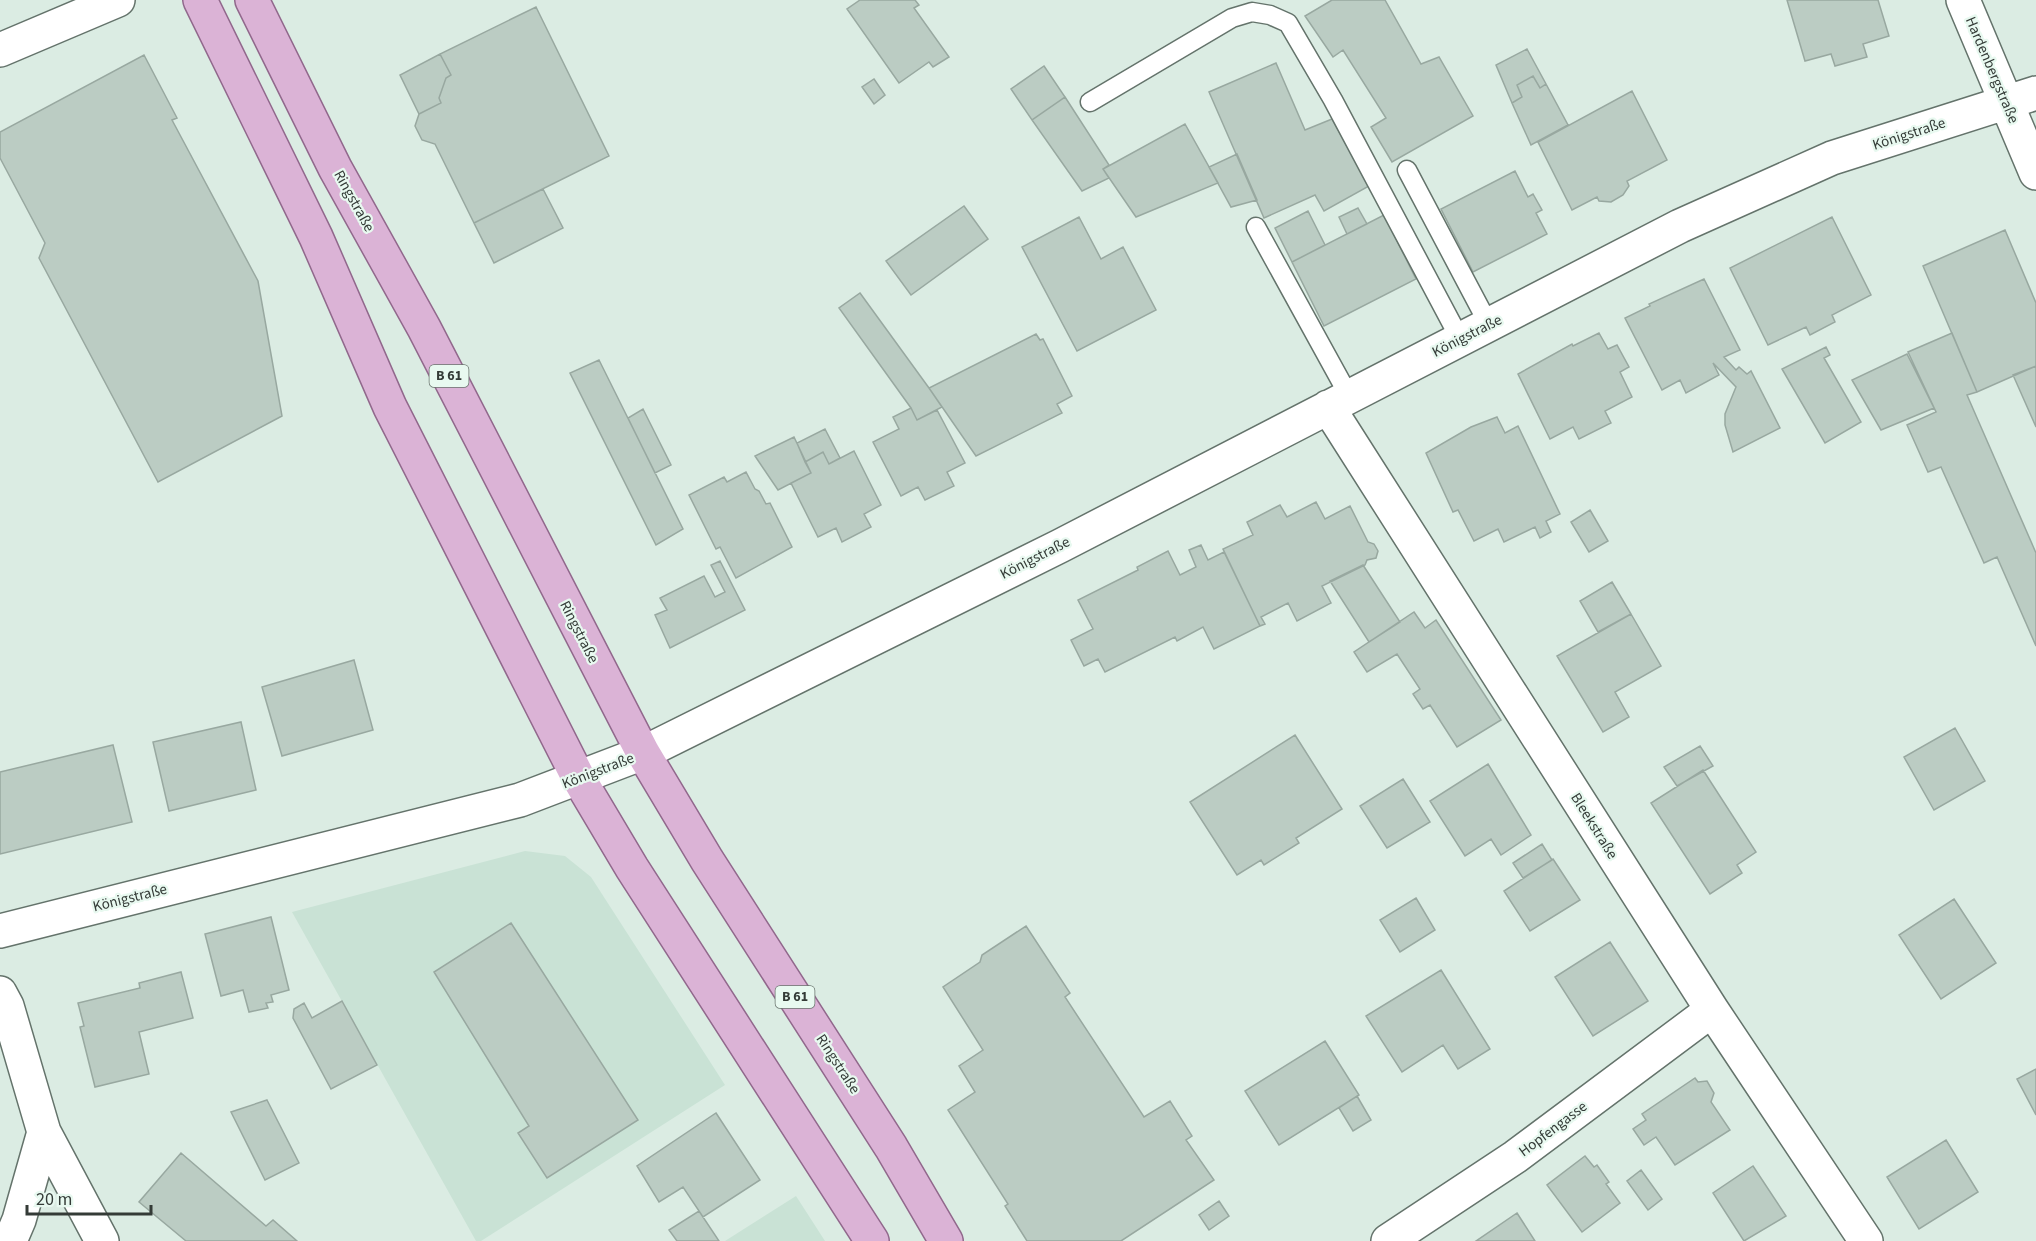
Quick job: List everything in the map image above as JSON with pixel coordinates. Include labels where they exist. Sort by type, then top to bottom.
[{"type":"main road","points":[[200,0],[306,217],[390,407],[579,779],[632,868],[872,1241]]},
{"type":"main road","name":"Ringstraße","points":[[252,0],[335,168],[424,328],[643,753],[707,860],[891,1146],[946,1241]]},
{"type":"street","points":[[0,50],[118,0]]},
{"type":"street","name":"Hardenbergstraße","points":[[1963,0],[2021,98],[2036,174]]},
{"type":"street","name":"Königstraße","points":[[0,931],[520,800],[643,753],[1049,552],[1680,226],[1832,158],[2021,98]]},
{"type":"street","name":"Bleekstraße","points":[[1339,402],[1712,1010],[1866,1241]]},
{"type":"street","points":[[0,993],[7,1006],[44,1132],[102,1241]]},
{"type":"street","name":"Hopfengasse","points":[[1388,1241],[1515,1158],[1712,1010]]},
{"type":"street","points":[[10,1241],[19,1220],[44,1132]]},
{"type":"lane","points":[[1090,102],[1232,18],[1252,12],[1270,15],[1288,23],[1474,332]]},
{"type":"lane","points":[[1407,170],[1474,332]]},
{"type":"lane","points":[[1256,227],[1339,402]]},
{"type":"shaded area","points":[[525,851],[565,856],[591,877],[725,1085],[481,1241],[476,1241],[292,912]]},
{"type":"shaded area","points":[[796,1196],[825,1241],[725,1241]]},
{"type":"building","points":[[860,0],[915,0],[919,5],[914,8],[949,57],[933,67],[929,62],[899,83],[847,9]]},
{"type":"building","points":[[1332,0],[1385,0],[1421,64],[1439,57],[1473,116],[1392,162],[1371,127],[1386,118],[1343,50],[1333,57],[1305,16]]},
{"type":"building","points":[[1787,0],[1878,0],[1889,36],[1863,44],[1867,57],[1835,66],[1831,54],[1805,61]]},
{"type":"building","points":[[536,7],[609,156],[474,223],[435,144],[422,140],[415,126],[419,114],[441,103],[439,98],[446,78],[451,75],[440,54]]},
{"type":"building","points":[[1527,49],[1546,84],[1540,88],[1533,76],[1517,85],[1522,97],[1512,103],[1496,65]]},
{"type":"building","points":[[440,54],[451,75],[446,78],[439,98],[441,103],[419,114],[400,75]]},
{"type":"building","points":[[144,55],[177,118],[172,120],[258,281],[282,416],[158,482],[39,258],[45,243],[0,158],[0,132]]},
{"type":"building","points":[[1276,63],[1305,130],[1332,119],[1369,186],[1324,211],[1315,195],[1264,218],[1209,92]]},
{"type":"building","points":[[1044,66],[1065,97],[1032,120],[1011,89]]},
{"type":"building","points":[[1533,76],[1540,88],[1546,84],[1568,125],[1531,145],[1512,103],[1522,97],[1517,85]]},
{"type":"building","points":[[874,79],[885,95],[874,104],[862,87]]},
{"type":"building","points":[[1632,91],[1667,160],[1627,181],[1629,186],[1623,195],[1611,202],[1599,201],[1597,197],[1572,210],[1538,142]]},
{"type":"building","points":[[1065,97],[1109,165],[1103,169],[1109,178],[1082,191],[1032,120]]},
{"type":"building","points":[[1185,124],[1218,183],[1136,217],[1103,169]]},
{"type":"building","points":[[1237,154],[1257,200],[1231,207],[1209,167]]},
{"type":"building","points":[[1515,171],[1528,197],[1533,194],[1542,210],[1536,213],[1547,234],[1473,272],[1441,209]]},
{"type":"building","points":[[543,189],[563,228],[494,263],[474,223]]},
{"type":"building","points":[[964,206],[988,239],[911,295],[886,261]]},
{"type":"building","points":[[1358,208],[1367,224],[1347,234],[1339,217]]},
{"type":"building","points":[[1308,211],[1325,245],[1292,262],[1275,228]]},
{"type":"building","points":[[1384,215],[1416,279],[1324,326],[1292,262]]},
{"type":"building","points":[[1079,217],[1101,259],[1123,247],[1156,310],[1077,351],[1022,247]]},
{"type":"building","points":[[1832,217],[1871,295],[1832,315],[1835,322],[1810,335],[1806,327],[1768,345],[1730,268]]},
{"type":"building","points":[[2005,230],[2036,303],[2036,366],[1977,392],[1923,266]]},
{"type":"building","points":[[1704,279],[1740,350],[1724,357],[1736,370],[1739,367],[1747,374],[1751,371],[1780,428],[1733,452],[1725,425],[1725,414],[1736,387],[1713,363],[1719,375],[1686,393],[1680,380],[1662,390],[1625,318],[1650,306],[1649,304]]},
{"type":"building","points":[[860,293],[942,407],[917,420],[911,408],[839,308]]},
{"type":"building","points":[[1599,333],[1608,349],[1617,345],[1629,367],[1620,372],[1632,397],[1605,411],[1611,423],[1579,439],[1573,427],[1550,439],[1518,374],[1572,344],[1573,346]]},
{"type":"building","points":[[1952,333],[1977,392],[1967,395],[2036,553],[2036,646],[1997,557],[1984,563],[1941,467],[1928,472],[1907,425],[1936,412],[1908,352]]},
{"type":"building","points":[[1036,334],[1040,340],[1043,339],[1072,396],[1057,404],[1062,413],[976,456],[929,388]]},
{"type":"building","points":[[1826,347],[1830,355],[1824,358],[1861,422],[1825,443],[1782,369]]},
{"type":"building","points":[[1907,354],[1934,408],[1881,430],[1852,380]]},
{"type":"building","points":[[599,360],[683,529],[656,545],[570,373]]},
{"type":"building","points":[[2036,366],[2036,427],[2013,375]]},
{"type":"building","points":[[911,408],[917,420],[937,410],[965,463],[947,472],[954,486],[925,500],[918,487],[901,496],[873,442],[899,429],[893,417]]},
{"type":"building","points":[[643,409],[671,465],[655,473],[628,418]]},
{"type":"building","points":[[1497,417],[1505,433],[1518,426],[1560,514],[1546,521],[1551,532],[1540,538],[1535,527],[1504,542],[1498,529],[1474,541],[1458,510],[1453,512],[1426,453],[1471,427]]},
{"type":"building","points":[[825,429],[840,458],[829,464],[823,452],[805,462],[797,443]]},
{"type":"building","points":[[794,437],[811,473],[778,490],[755,456]]},
{"type":"building","points":[[854,451],[881,505],[864,514],[871,527],[842,542],[836,528],[818,537],[791,483],[811,473],[805,462],[823,452],[829,464]]},
{"type":"building","points":[[746,472],[766,504],[770,503],[792,547],[736,578],[720,547],[716,549],[689,495],[724,477],[727,482]]},
{"type":"building","points":[[1316,502],[1325,519],[1350,506],[1368,542],[1374,544],[1378,551],[1376,558],[1367,560],[1365,565],[1322,586],[1331,603],[1297,621],[1288,603],[1261,617],[1265,624],[1260,626],[1223,549],[1253,535],[1247,522],[1280,505],[1287,517]]},
{"type":"building","points":[[1590,510],[1608,541],[1589,552],[1571,522]]},
{"type":"building","points":[[1201,545],[1208,560],[1224,552],[1260,626],[1214,649],[1203,627],[1177,641],[1175,637],[1105,672],[1098,659],[1084,666],[1071,640],[1093,629],[1078,600],[1138,570],[1137,567],[1168,551],[1180,575],[1196,567],[1189,550]]},
{"type":"building","points":[[720,561],[745,610],[670,648],[655,615],[667,610],[660,598],[704,576],[715,597],[725,592],[711,565]]},
{"type":"building","points":[[1363,565],[1400,622],[1369,642],[1330,581]]},
{"type":"building","points":[[1612,582],[1631,614],[1598,632],[1580,601]]},
{"type":"building","points":[[1414,612],[1425,628],[1436,620],[1501,720],[1457,747],[1430,705],[1423,709],[1413,694],[1420,689],[1397,654],[1367,672],[1354,652]]},
{"type":"building","points":[[1631,614],[1661,666],[1615,692],[1629,717],[1603,732],[1557,656]]},
{"type":"building","points":[[354,660],[373,730],[282,756],[262,687]]},
{"type":"building","points":[[241,722],[256,790],[169,811],[153,742]]},
{"type":"building","points":[[1955,728],[1985,781],[1934,810],[1904,757]]},
{"type":"building","points":[[1295,735],[1342,809],[1296,838],[1299,843],[1264,865],[1261,860],[1237,875],[1190,802]]},
{"type":"building","points":[[113,745],[132,822],[0,854],[0,772]]},
{"type":"building","points":[[1700,746],[1713,766],[1677,786],[1664,767]]},
{"type":"building","points":[[1488,764],[1531,835],[1501,855],[1491,839],[1465,856],[1430,801]]},
{"type":"building","points":[[1703,770],[1756,852],[1737,865],[1742,873],[1710,894],[1651,803]]},
{"type":"building","points":[[1403,779],[1430,822],[1387,848],[1360,806]]},
{"type":"building","points":[[1542,844],[1552,860],[1523,878],[1513,863]]},
{"type":"building","points":[[1553,859],[1580,900],[1530,931],[1504,891]]},
{"type":"building","points":[[1416,898],[1435,930],[1400,952],[1380,920]]},
{"type":"building","points":[[1954,899],[1996,963],[1941,999],[1899,935]]},
{"type":"building","points":[[271,917],[289,990],[271,995],[273,1002],[266,1003],[268,1008],[249,1012],[243,990],[221,996],[205,934]]},
{"type":"building","points":[[511,923],[638,1120],[547,1178],[518,1133],[529,1126],[434,972]]},
{"type":"building","points":[[1026,926],[1070,993],[1065,997],[1144,1117],[1170,1101],[1192,1136],[1186,1140],[1214,1180],[1121,1241],[1027,1241],[1005,1206],[1008,1204],[948,1110],[975,1092],[959,1066],[983,1050],[943,987],[980,962],[982,955]]},
{"type":"building","points":[[1610,942],[1648,1001],[1593,1036],[1555,977]]},
{"type":"building","points":[[1441,970],[1490,1049],[1458,1069],[1443,1045],[1402,1072],[1366,1016]]},
{"type":"building","points":[[181,972],[193,1018],[139,1032],[149,1074],[95,1087],[80,1027],[84,1026],[78,1003],[140,988],[139,983]]},
{"type":"building","points":[[342,1001],[377,1065],[331,1089],[293,1018],[294,1009],[304,1003],[312,1018]]},
{"type":"building","points":[[1325,1041],[1359,1095],[1279,1145],[1245,1091]]},
{"type":"building","points":[[2036,1069],[2036,1115],[2017,1079]]},
{"type":"building","points":[[1695,1078],[1698,1082],[1707,1081],[1714,1093],[1711,1102],[1730,1130],[1675,1165],[1656,1137],[1644,1145],[1633,1129],[1646,1120],[1642,1114]]},
{"type":"building","points":[[1357,1096],[1371,1120],[1353,1131],[1339,1108]]},
{"type":"building","points":[[267,1100],[299,1163],[265,1180],[231,1112]]},
{"type":"building","points":[[716,1113],[760,1180],[703,1217],[683,1187],[659,1202],[637,1166]]},
{"type":"building","points":[[1946,1140],[1978,1192],[1919,1229],[1887,1177]]},
{"type":"building","points":[[181,1153],[266,1226],[273,1220],[297,1241],[186,1241],[139,1202]]},
{"type":"building","points":[[1585,1156],[1594,1167],[1597,1165],[1609,1182],[1606,1184],[1620,1203],[1582,1232],[1547,1185]]},
{"type":"building","points":[[1753,1166],[1786,1216],[1744,1241],[1713,1193]]},
{"type":"building","points":[[1641,1170],[1662,1199],[1648,1210],[1627,1181]]},
{"type":"building","points":[[1219,1201],[1229,1216],[1209,1230],[1199,1215]]},
{"type":"building","points":[[699,1211],[719,1241],[677,1241],[669,1230]]},
{"type":"building","points":[[1517,1213],[1535,1241],[1476,1241]]}]
